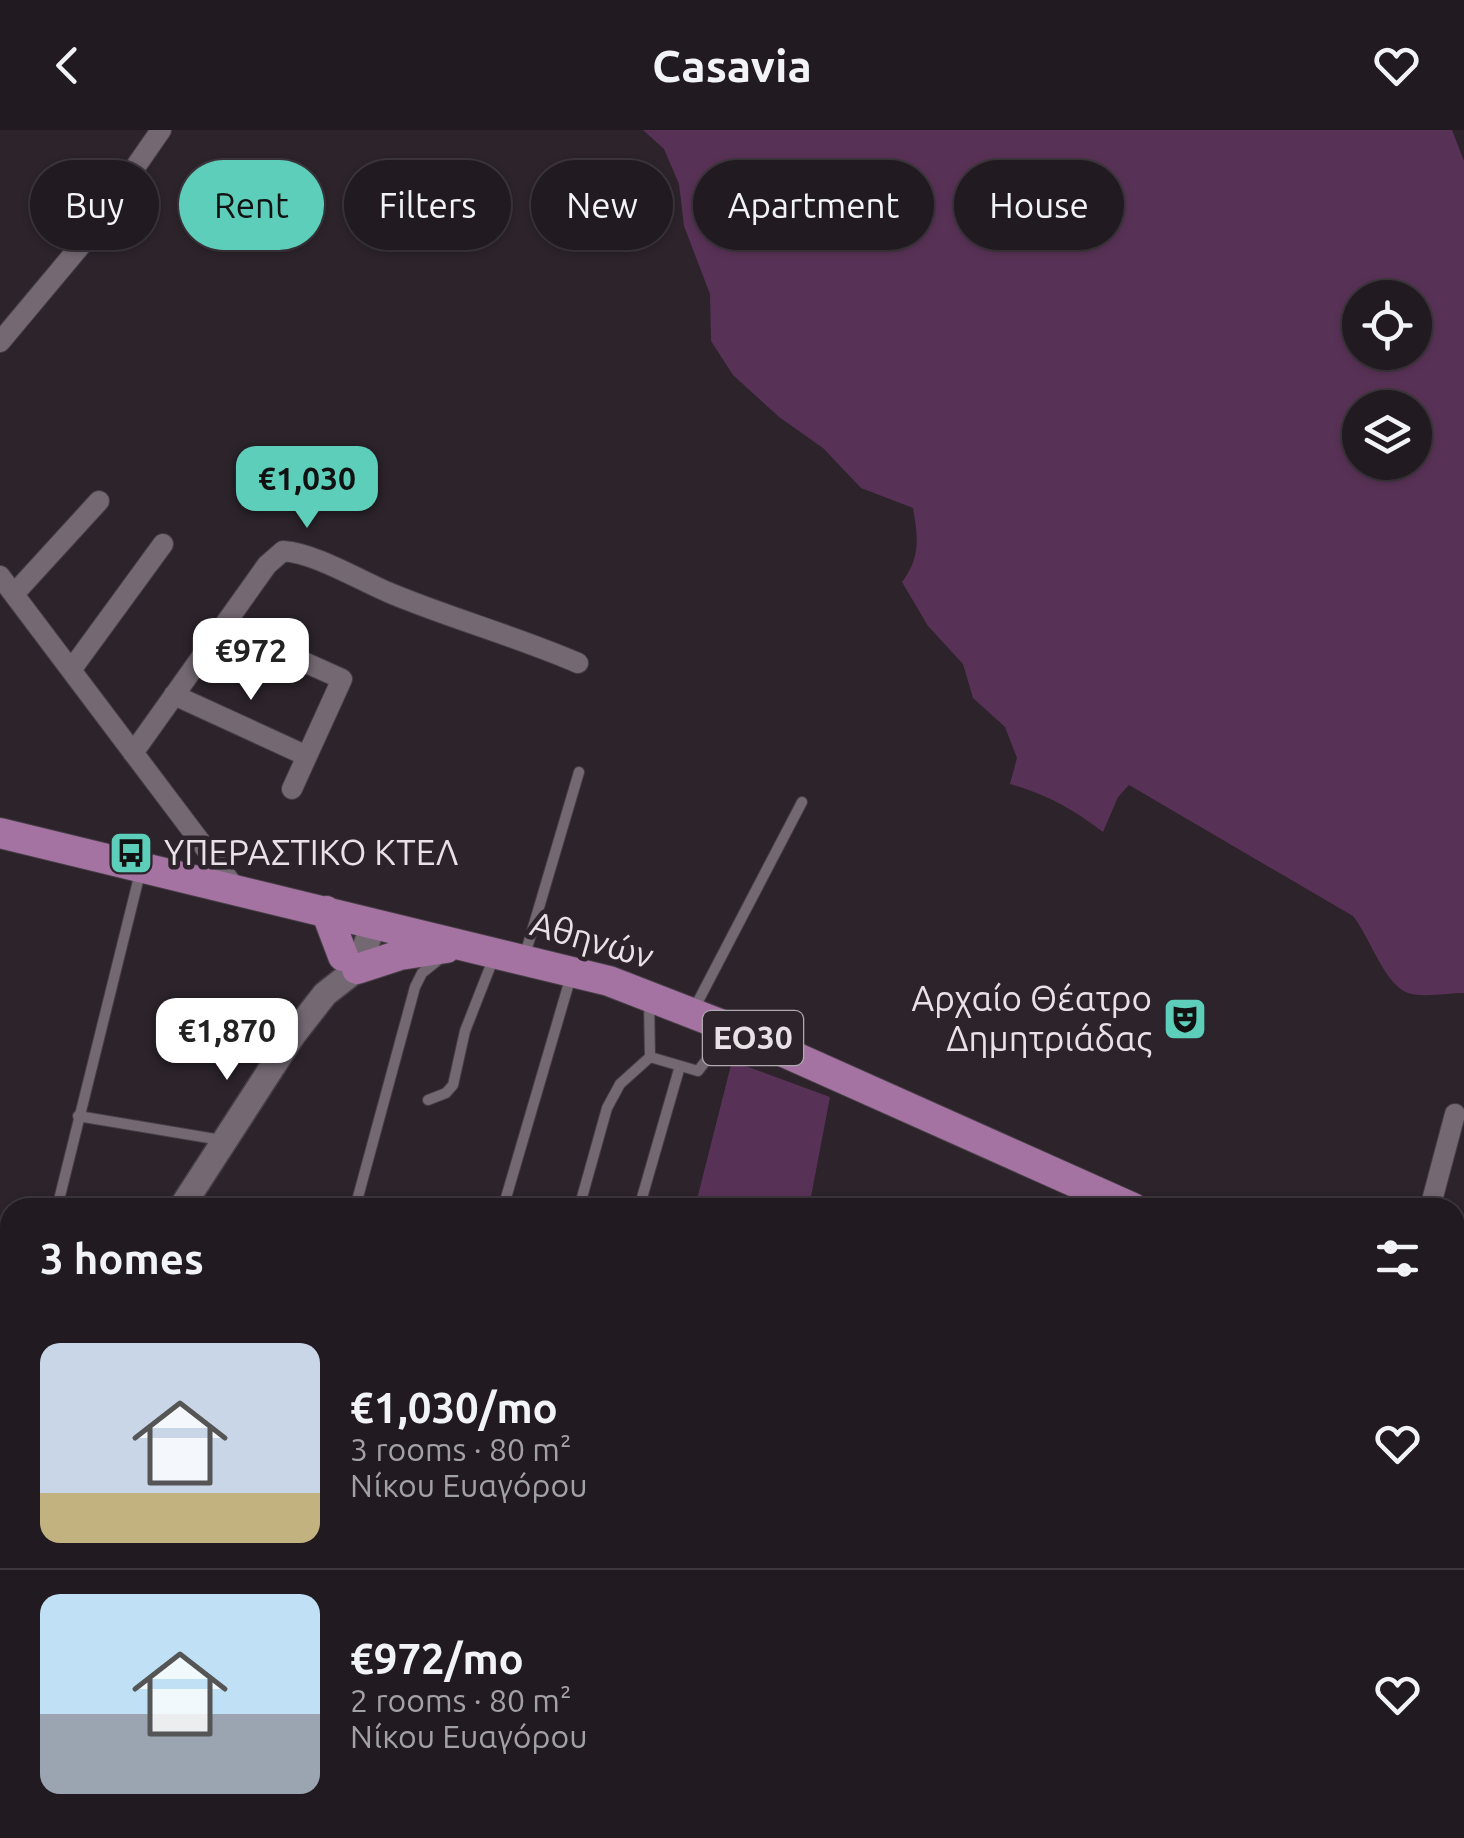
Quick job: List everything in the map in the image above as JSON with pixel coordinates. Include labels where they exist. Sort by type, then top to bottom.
[{"type":"main road","name":"Αθηνών","points":[[0,833],[573,970],[730,1028],[1111,1198]]},
{"type":"main road","points":[[326,911],[350,962],[466,946]]},
{"type":"street","points":[[0,342],[82,244],[162,130]]},
{"type":"street","points":[[14,594],[99,500]]},
{"type":"street","points":[[71,670],[163,544]]},
{"type":"street","points":[[133,753],[272,558],[286,550],[578,662]]},
{"type":"street","points":[[0,576],[236,889]]},
{"type":"street","points":[[224,626],[342,679],[292,789]]},
{"type":"street","points":[[174,694],[307,756]]},
{"type":"street","points":[[187,1198],[292,1035],[350,962],[365,921]]},
{"type":"street","points":[[1433,1198],[1454,1114]]},
{"type":"lane","points":[[428,1100],[446,1093],[453,1085],[465,1030],[510,955],[580,772]]},
{"type":"lane","points":[[692,1012],[802,802]]},
{"type":"lane","points":[[59,1198],[142,867]]},
{"type":"lane","points":[[359,1198],[416,987],[422,973],[432,964],[466,946]]},
{"type":"lane","points":[[505,1198],[573,970]]},
{"type":"lane","points":[[582,1198],[607,1108],[620,1084],[650,1057],[649,995]]},
{"type":"lane","points":[[650,1057],[698,1071],[730,1028]]},
{"type":"lane","points":[[642,1198],[680,1066]]},
{"type":"lane","points":[[78,1116],[222,1140]]},
{"type":"shaded area","points":[[643,130],[1452,130],[1464,161],[1464,993],[1421,995],[1399,988],[1353,916],[1129,785],[1118,797],[1103,832],[1059,803],[1010,784],[1017,758],[1005,727],[973,698],[963,664],[928,626],[902,582],[916,547],[913,508],[861,488],[823,448],[779,417],[733,375],[711,341],[710,294],[693,250],[934,250],[934,160],[693,160],[693,250],[684,226],[673,160],[669,160],[664,149]]},
{"type":"shaded area","points":[[732,1061],[830,1097],[811,1198],[697,1198]]},
{"type":"place","name":"ΥΠΕΡΑΣΤΙΚΟ ΚΤΕΛ","points":[[131,853]]},
{"type":"place","name":"Αρχαίο Θέατρο Δημητριάδας","points":[[1185,1019]]}]
